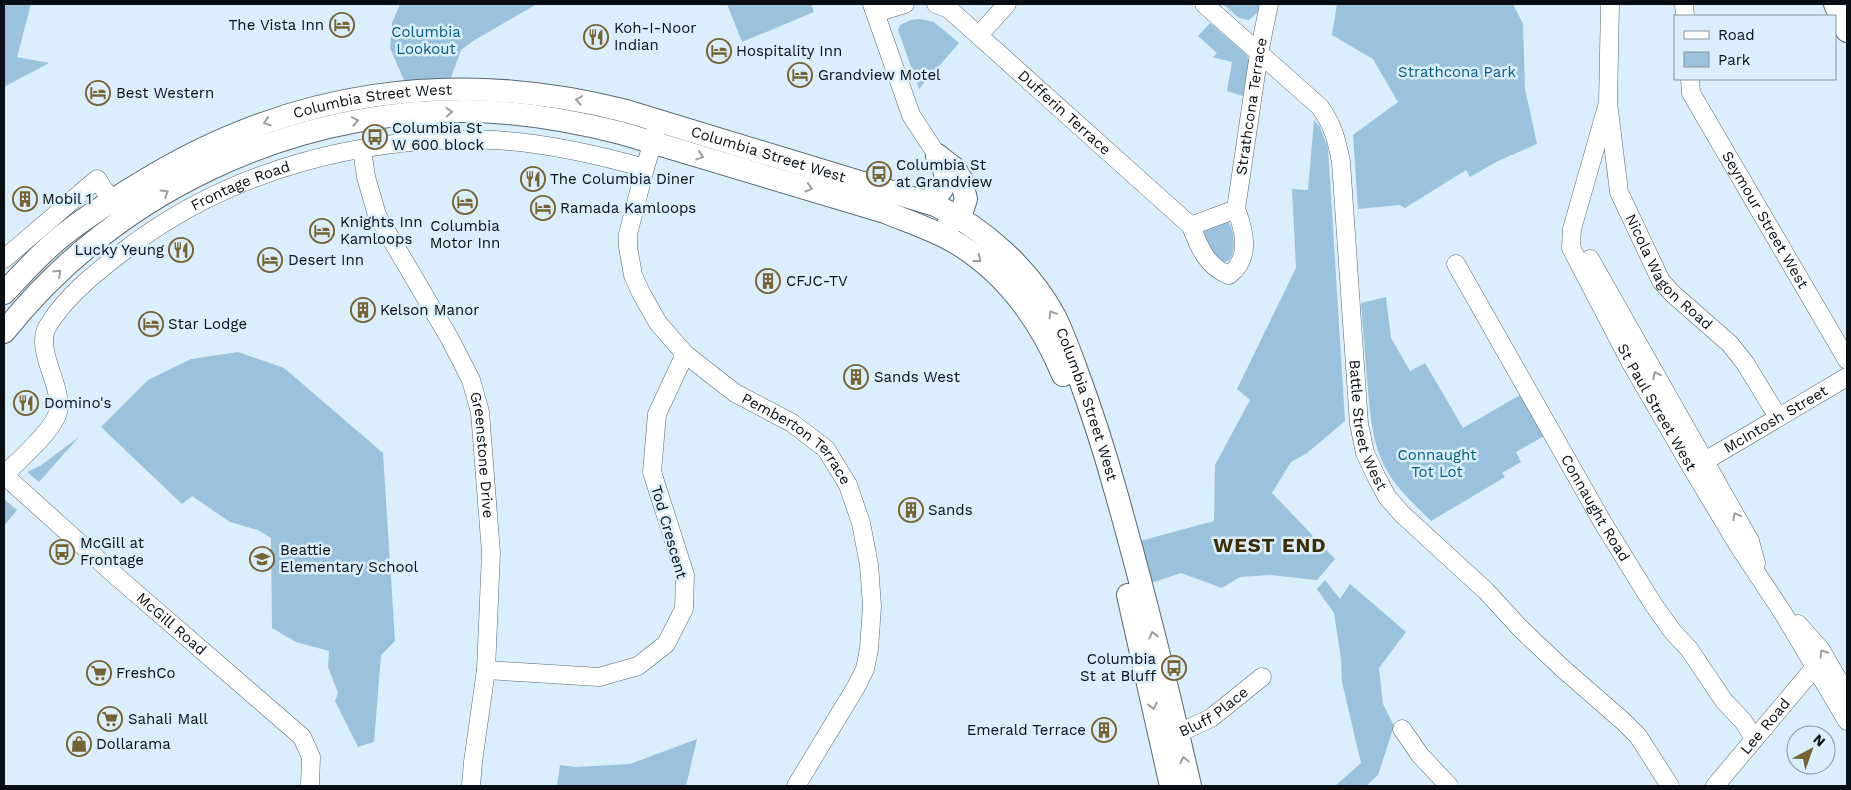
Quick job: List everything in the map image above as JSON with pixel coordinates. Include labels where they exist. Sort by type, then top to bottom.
[{"type":"main road","points":[[1834,4],[1847,31]]},
{"type":"main road","name":"Columbia Street West","points":[[4,332],[24,307],[48,282],[98,237],[118,210],[175,161],[244,130],[306,109],[382,94],[423,90],[513,91],[588,101],[656,132],[885,212],[937,233],[980,261],[1023,302],[1052,348],[1069,391],[1100,489],[1170,737],[1190,786]]},
{"type":"main road","name":"Columbia Street West","points":[[656,132],[924,201],[960,217],[994,244],[1020,269],[1037,289],[1055,317],[1083,387],[1109,467],[1131,546],[1170,737],[1171,786]]},
{"type":"main road","points":[[924,201],[937,195],[945,181],[944,166],[937,155]]},
{"type":"main road","points":[[937,155],[954,168],[961,179],[966,199],[960,217],[937,233]]},
{"type":"main road","name":"Columbia Street West","points":[[4,293],[58,239],[118,210]]},
{"type":"street","points":[[905,4],[874,8],[911,115],[937,155]]},
{"type":"street","name":"Dufferin Terrace","points":[[936,4],[949,9],[979,35],[1190,226],[1202,252],[1218,271],[1229,275]]},
{"type":"street","points":[[979,35],[1006,4]]},
{"type":"street","name":"Battle Street West","points":[[1204,4],[1320,107],[1330,121],[1337,140],[1341,162],[1360,424],[1365,453],[1388,497],[1402,514],[1486,591],[1550,657],[1638,736],[1670,786]]},
{"type":"street","name":"Strathcona Terrace","points":[[1229,275],[1238,268],[1244,253],[1241,223],[1236,209],[1259,53],[1269,4]]},
{"type":"street","name":"St Paul Street West","points":[[1610,4],[1608,103],[1572,229],[1571,248],[1632,365],[1693,470],[1783,612],[1847,721]]},
{"type":"street","name":"Seymour Street West","points":[[1690,80],[1691,93],[1847,360]]},
{"type":"street","name":"Nicola Wagon Road","points":[[1608,103],[1619,192],[1661,281],[1673,294],[1730,344],[1745,363],[1778,417]]},
{"type":"street","name":"Pemberton Terrace","points":[[656,132],[644,168],[628,234],[628,247],[633,275],[658,323],[685,354],[735,393],[792,423],[826,449],[848,485],[861,522],[869,565],[872,606],[869,649],[865,669],[856,688],[796,786]]},
{"type":"street","name":"Frontage Road","points":[[4,475],[27,453],[54,422],[58,412],[58,401],[43,338],[46,327],[53,317],[84,285],[151,231],[223,192],[295,163],[325,155],[405,142],[494,140],[534,144],[574,151],[644,168]]},
{"type":"street","name":"Greenstone Drive","points":[[362,149],[366,177],[377,214],[450,339],[471,380],[480,412],[491,553],[486,670],[471,786]]},
{"type":"street","points":[[4,259],[98,179],[118,210]]},
{"type":"street","points":[[1190,226],[1236,209]]},
{"type":"street","name":"St Paul Street West","points":[[1572,229],[1750,541],[1760,578]]},
{"type":"street","name":"Connaught Road","points":[[1456,264],[1603,523],[1653,604],[1672,632],[1689,649],[1724,701],[1743,721],[1754,738]]},
{"type":"street","name":"Tod Crescent","points":[[486,670],[600,677],[638,666],[666,644],[684,609],[685,575],[652,472],[657,414],[685,354]]},
{"type":"street","name":"McIntosh Street","points":[[1705,461],[1847,377]]},
{"type":"street","name":"McGill Road","points":[[4,475],[115,575],[302,737],[311,757],[310,786]]},
{"type":"street","name":"St Paul Street West","points":[[1783,612],[1802,626],[1822,650],[1847,695]]},
{"type":"street","name":"Lee Road","points":[[1715,786],[1815,667]]},
{"type":"street","name":"Bluff Place","points":[[1170,737],[1211,718],[1262,677]]},
{"type":"street","points":[[1402,729],[1420,755],[1449,786]]},
{"type":"green space","points":[[4,4],[31,4],[17,57],[49,63],[4,87]]},
{"type":"green space","name":"Columbia Lookout","points":[[400,4],[537,4],[461,50],[448,86],[407,87],[390,48],[392,23]]},
{"type":"green space","points":[[727,4],[811,4],[814,12],[742,42]]},
{"type":"green space","points":[[1223,4],[1260,4],[1258,12],[1249,20],[1239,18]]},
{"type":"green space","name":"Strathcona Park","points":[[1337,4],[1513,4],[1523,24],[1525,89],[1537,144],[1496,162],[1470,177],[1466,170],[1405,208],[1400,205],[1358,209],[1353,135],[1398,102],[1373,59],[1332,35]]},
{"type":"green space","points":[[920,19],[934,22],[959,43],[919,89],[898,30],[900,25],[911,20]]},
{"type":"green space","points":[[1210,23],[1247,55],[1249,70],[1243,96],[1227,91],[1232,62],[1213,57],[1217,53],[1198,36]]},
{"type":"green space","points":[[1314,120],[1320,127],[1328,148],[1345,421],[1307,453],[1291,462],[1272,493],[1335,559],[1317,580],[1270,575],[1240,577],[1222,588],[1181,573],[1151,583],[1140,541],[1214,521],[1215,465],[1250,400],[1237,389],[1296,268],[1292,189],[1308,190]]},
{"type":"green space","points":[[1228,222],[1233,234],[1234,246],[1230,259],[1222,262],[1201,243],[1205,231]]},
{"type":"green space","name":"Connaught Tot Lot","points":[[1386,297],[1391,338],[1410,371],[1425,363],[1463,428],[1520,395],[1544,436],[1516,452],[1521,462],[1502,473],[1505,477],[1431,521],[1390,476],[1381,459],[1374,437],[1369,402],[1361,303]]},
{"type":"green space","name":"Beattie Elementary School","points":[[238,352],[284,368],[383,453],[395,641],[381,655],[374,742],[358,747],[335,701],[338,693],[328,667],[329,651],[296,642],[272,628],[271,538],[258,530],[230,522],[192,496],[182,504],[101,427],[148,380],[191,359]]},
{"type":"green space","points":[[79,437],[39,482],[27,472],[40,466]]},
{"type":"green space","points":[[4,499],[17,510],[4,526]]},
{"type":"green space","points":[[1325,580],[1340,599],[1350,584],[1406,632],[1379,668],[1383,704],[1394,726],[1378,775],[1366,786],[1335,786],[1361,763],[1342,682],[1341,659],[1334,613],[1317,589]]},
{"type":"green space","points":[[697,739],[686,786],[557,786],[560,765],[575,767],[630,764]]},
{"type":"place","name":"The Vista Inn","points":[[342,25]]},
{"type":"place","name":"Koh-I-Noor Indian","points":[[596,37]]},
{"type":"place","name":"Hospitality Inn","points":[[719,51]]},
{"type":"place","name":"Grandview Motel","points":[[800,75]]},
{"type":"place","name":"Best Western","points":[[98,93]]},
{"type":"place","name":"Columbia St W 600 block","points":[[375,137]]},
{"type":"place","name":"Columbia St at Grandview","points":[[879,174]]},
{"type":"place","name":"The Columbia Diner","points":[[533,179]]},
{"type":"place","name":"Mobil 1","points":[[25,199]]},
{"type":"place","name":"Columbia Motor Inn","points":[[465,202]]},
{"type":"place","name":"Ramada Kamloops","points":[[543,208]]},
{"type":"place","name":"Knights Inn Kamloops","points":[[322,231]]},
{"type":"place","name":"Lucky Yeung","points":[[181,250]]},
{"type":"place","name":"Desert Inn","points":[[270,260]]},
{"type":"place","name":"CFJC-TV","points":[[768,281]]},
{"type":"place","name":"Kelson Manor","points":[[363,310]]},
{"type":"place","name":"Star Lodge","points":[[151,324]]},
{"type":"place","name":"Sands West","points":[[856,377]]},
{"type":"place","name":"Domino's","points":[[26,403]]},
{"type":"place","name":"Sands","points":[[911,510]]},
{"type":"place","name":"McGill at Frontage","points":[[62,552]]},
{"type":"place","name":"Beattie Elementary School","points":[[262,559]]},
{"type":"place","name":"Columbia St at Bluff","points":[[1174,668]]},
{"type":"place","name":"FreshCo","points":[[99,673]]},
{"type":"place","name":"Sahali Mall","points":[[110,719]]},
{"type":"place","name":"Emerald Terrace","points":[[1104,730]]},
{"type":"place","name":"Dollarama","points":[[79,744]]},
{"type":"district","name":"WEST END","points":[[1270,545]]}]
